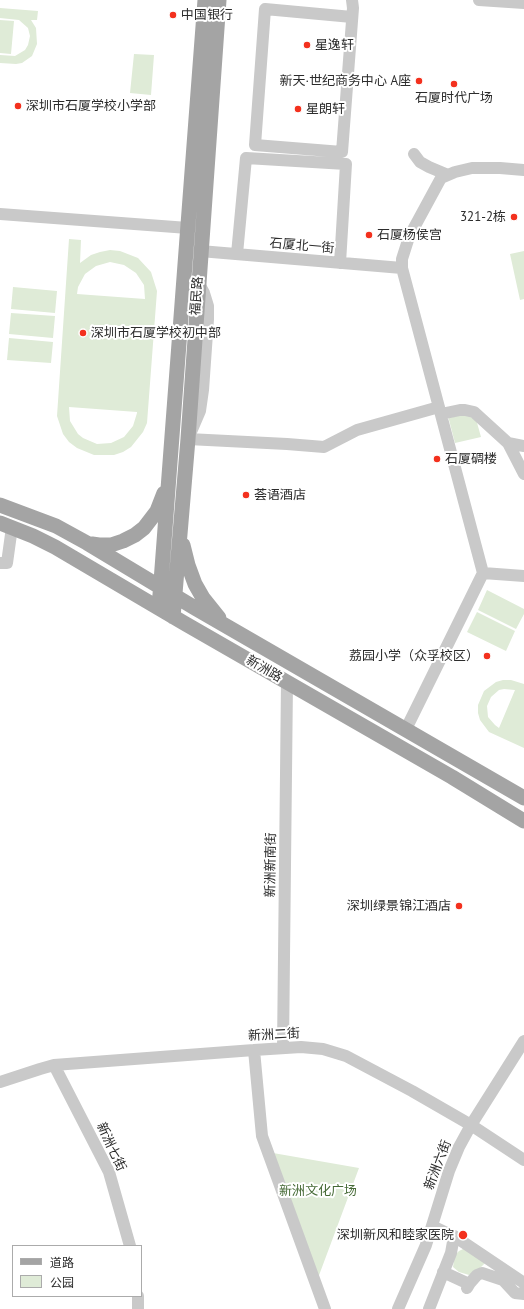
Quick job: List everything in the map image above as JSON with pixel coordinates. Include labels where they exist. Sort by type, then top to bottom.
[{"type":"main road","name":"福民路","points":[[159,608],[206,0]]},
{"type":"main road","name":"福民路","points":[[173,616],[188,439],[200,251],[219,0]]},
{"type":"main road","points":[[87,543],[111,545],[135,535],[144,528],[157,511],[164,495],[170,473]]},
{"type":"main road","name":"新洲路","points":[[0,504],[56,526],[87,543],[226,626],[524,798]]},
{"type":"main road","points":[[12,527],[22,512]]},
{"type":"main road","points":[[180,522],[183,546],[195,584],[203,598],[226,626]]},
{"type":"main road","name":"新洲路","points":[[12,527],[55,547],[452,777],[524,821]]},
{"type":"street","points":[[352,0],[352,17],[342,152],[255,145],[265,9],[352,17]]},
{"type":"street","points":[[479,0],[524,3]]},
{"type":"street","points":[[414,154],[420,162],[448,175]]},
{"type":"street","points":[[237,254],[246,158],[346,164],[340,263]]},
{"type":"street","points":[[406,730],[483,573],[402,268],[403,252],[409,237],[441,178],[465,169],[479,168],[524,170]]},
{"type":"street","points":[[0,214],[188,228]]},
{"type":"street","name":"石厦北一街","points":[[200,251],[402,268]]},
{"type":"street","points":[[188,439],[324,447],[357,430],[440,410],[470,411],[478,416],[508,443],[524,474]]},
{"type":"street","points":[[508,443],[524,446]]},
{"type":"street","points":[[0,498],[22,512]]},
{"type":"street","points":[[0,563],[7,563],[12,527]]},
{"type":"street","points":[[483,573],[524,576]]},
{"type":"street","name":"新洲新南街","points":[[283,1048],[287,682]]},
{"type":"street","name":"新洲六街","points":[[398,1309],[426,1245],[449,1171],[471,1125],[524,1041]]},
{"type":"street","name":"新洲二街","points":[[0,1082],[54,1065],[283,1048],[301,1047],[323,1049],[346,1056],[412,1091],[471,1125],[524,1160]]},
{"type":"street","points":[[254,1050],[262,1136],[326,1309]]},
{"type":"street","name":"新洲七街","points":[[54,1065],[109,1172],[130,1245]]},
{"type":"street","points":[[432,1226],[454,1236],[524,1283]]},
{"type":"street","points":[[429,1309],[451,1253],[454,1236]]},
{"type":"street","points":[[443,1272],[468,1286],[477,1275],[482,1273],[503,1280],[515,1293],[524,1294]]},
{"type":"street","points":[[138,1297],[138,1309]]},
{"type":"green space","points":[[0,8],[38,11],[37,20],[31,20],[36,28],[37,44],[32,56],[22,63],[0,63],[0,55],[15,56],[25,50],[30,36],[28,28],[19,20],[0,18]]},
{"type":"green space","points":[[0,20],[14,21],[11,54],[0,53]]},
{"type":"green space","points":[[134,54],[154,55],[151,95],[130,93]]},
{"type":"green space","points":[[69,239],[81,240],[80,263],[91,255],[100,252],[110,250],[120,251],[138,258],[151,272],[157,291],[147,423],[143,432],[131,447],[123,452],[114,455],[94,455],[77,448],[69,442],[63,434],[57,416]],"holes":[[[110,262],[124,265],[136,273],[144,285],[145,299],[77,294],[78,287],[85,274],[96,266]],[[69,407],[137,412],[137,413],[133,426],[124,437],[111,443],[97,444],[83,438],[78,434],[70,421]]]},
{"type":"green space","points":[[524,251],[524,299],[520,300],[510,254]]},
{"type":"green space","points":[[13,287],[57,291],[55,313],[11,309]]},
{"type":"green space","points":[[11,313],[55,316],[53,338],[9,334]]},
{"type":"green space","points":[[9,338],[53,342],[51,363],[7,360]]},
{"type":"green space","points":[[460,413],[476,419],[481,437],[455,443],[448,416]]},
{"type":"green space","points":[[487,590],[524,609],[524,614],[516,629],[478,610]]},
{"type":"green space","points":[[477,612],[515,631],[506,651],[467,632]]},
{"type":"green space","points":[[511,680],[524,684],[524,748],[489,732],[480,720],[478,705],[484,691],[496,682]],"holes":[[[499,690],[515,690],[499,728],[488,717],[487,706],[491,697]]]},
{"type":"green space","name":"新洲文化广场","points":[[273,1153],[359,1168],[318,1278]]},
{"type":"green space","points":[[465,1248],[485,1263],[478,1270],[469,1275],[459,1272],[453,1267],[455,1255]]},
{"type":"place","name":"中国银行","points":[[173,15]]},
{"type":"place","name":"星逸轩","points":[[307,45]]},
{"type":"place","name":"新天·世纪商务中心 A座","points":[[419,81]]},
{"type":"place","name":"石厦时代广场","points":[[454,84]]},
{"type":"place","name":"深圳市石厦学校小学部","points":[[18,106]]},
{"type":"place","name":"星朗轩","points":[[298,109]]},
{"type":"place","name":"321-2栋","points":[[514,217]]},
{"type":"place","name":"石厦杨侯宫","points":[[369,235]]},
{"type":"place","name":"深圳市石厦学校初中部","points":[[83,333]]},
{"type":"place","name":"石厦碉楼","points":[[437,459]]},
{"type":"place","name":"荟语酒店","points":[[246,495]]},
{"type":"place","name":"荔园小学（众孚校区）","points":[[487,656]]},
{"type":"place","name":"深圳绿景锦江酒店","points":[[459,906]]},
{"type":"place","name":"深圳新风和睦家医院","points":[[463,1235]]}]
